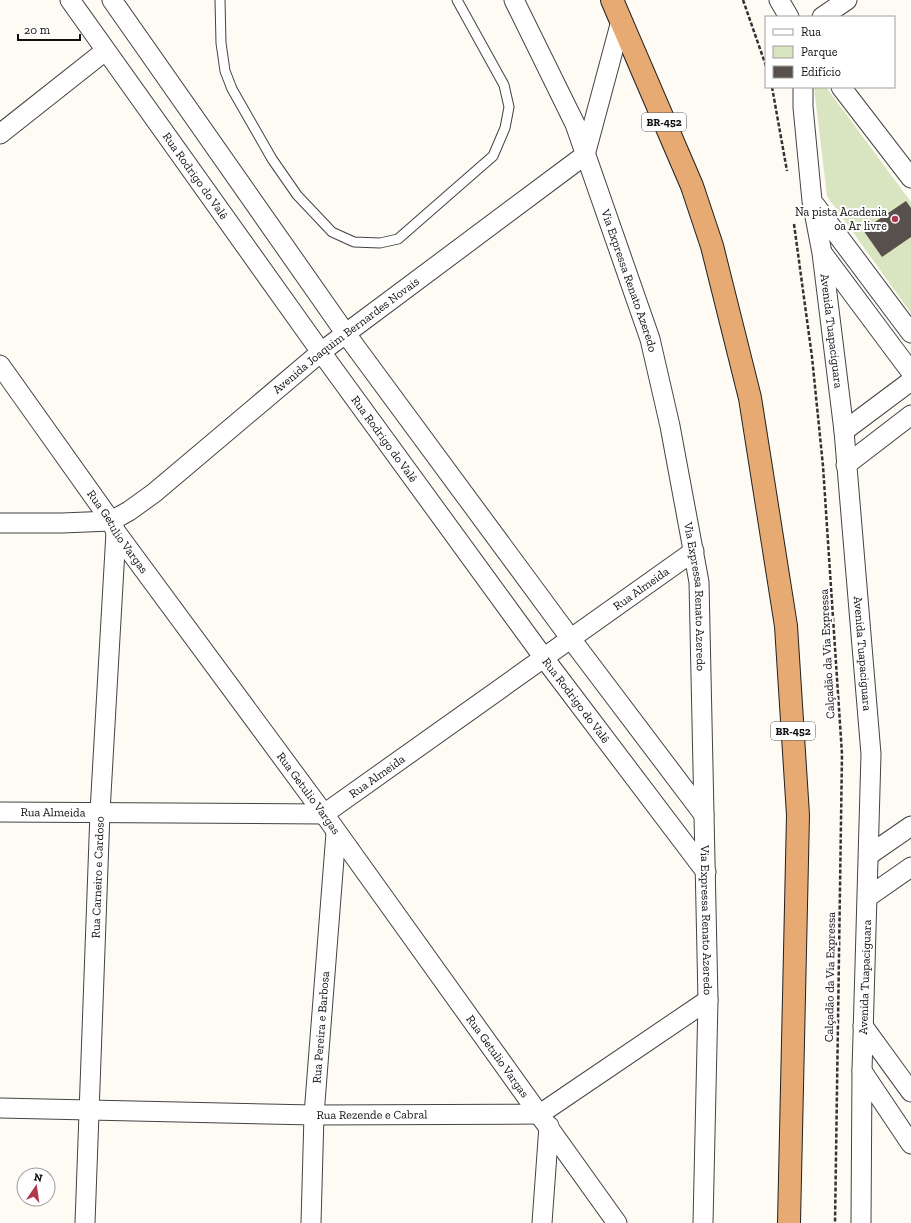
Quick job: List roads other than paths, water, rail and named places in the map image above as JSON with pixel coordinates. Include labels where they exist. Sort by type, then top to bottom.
[{"type":"highway","name":"BR-452","points":[[612,0],[692,186],[712,246],[750,398],[786,626],[798,815],[789,1223]]},
{"type":"street","name":"Rua Rodrigo do Valê","points":[[70,0],[321,352],[544,658],[706,872]]},
{"type":"street","points":[[112,0],[346,334],[571,639],[704,815]]},
{"type":"street","name":"Via Expressa Renato Azeredo","points":[[514,0],[575,124],[650,339],[670,426],[699,582],[708,1000],[702,1223]]},
{"type":"street","points":[[823,16],[847,0]]},
{"type":"street","points":[[585,154],[621,21]]},
{"type":"street","points":[[0,134],[106,51]]},
{"type":"street","name":"Avenida Tuapaciguara","points":[[803,88],[803,107],[812,201],[822,253],[844,431],[871,754],[862,1071],[861,1223]]},
{"type":"street","points":[[842,88],[911,178]]},
{"type":"street","name":"Avenida Joaquim Bernardes Novais","points":[[114,526],[129,511],[154,492],[321,352],[585,154]]},
{"type":"street","points":[[812,201],[911,333]]},
{"type":"street","points":[[822,253],[911,372]]},
{"type":"street","name":"Rua Getulio Vargas","points":[[0,365],[114,526],[324,814],[617,1223]]},
{"type":"street","points":[[844,431],[911,381]]},
{"type":"street","points":[[846,465],[911,415]]},
{"type":"street","points":[[0,523],[114,526]]},
{"type":"street","name":"Rua Carneiro e Cardoso","points":[[85,1223],[100,812],[114,526]]},
{"type":"street","name":"Rua Almeida","points":[[0,812],[324,814],[694,551]]},
{"type":"street","points":[[869,855],[911,826]]},
{"type":"street","name":"Rua Pereira e Barbosa","points":[[311,1223],[314,1115],[336,832]]},
{"type":"street","points":[[868,897],[911,867]]},
{"type":"street","points":[[542,1223],[544,1120],[708,1000]]},
{"type":"street","points":[[863,1026],[911,1092]]},
{"type":"street","points":[[862,1071],[911,1144]]},
{"type":"street","name":"Rua Rezende e Cabral","points":[[0,1108],[544,1120]]},
{"type":"lane","points":[[220,0],[221,43],[225,71],[232,90],[272,159],[298,195],[332,232],[354,242],[380,243],[398,239],[493,156],[505,128],[508,107],[504,85],[457,0]]},
{"type":"place","name":"Na pista Acadenia oa Ar livre","points":[[895,219]]}]
